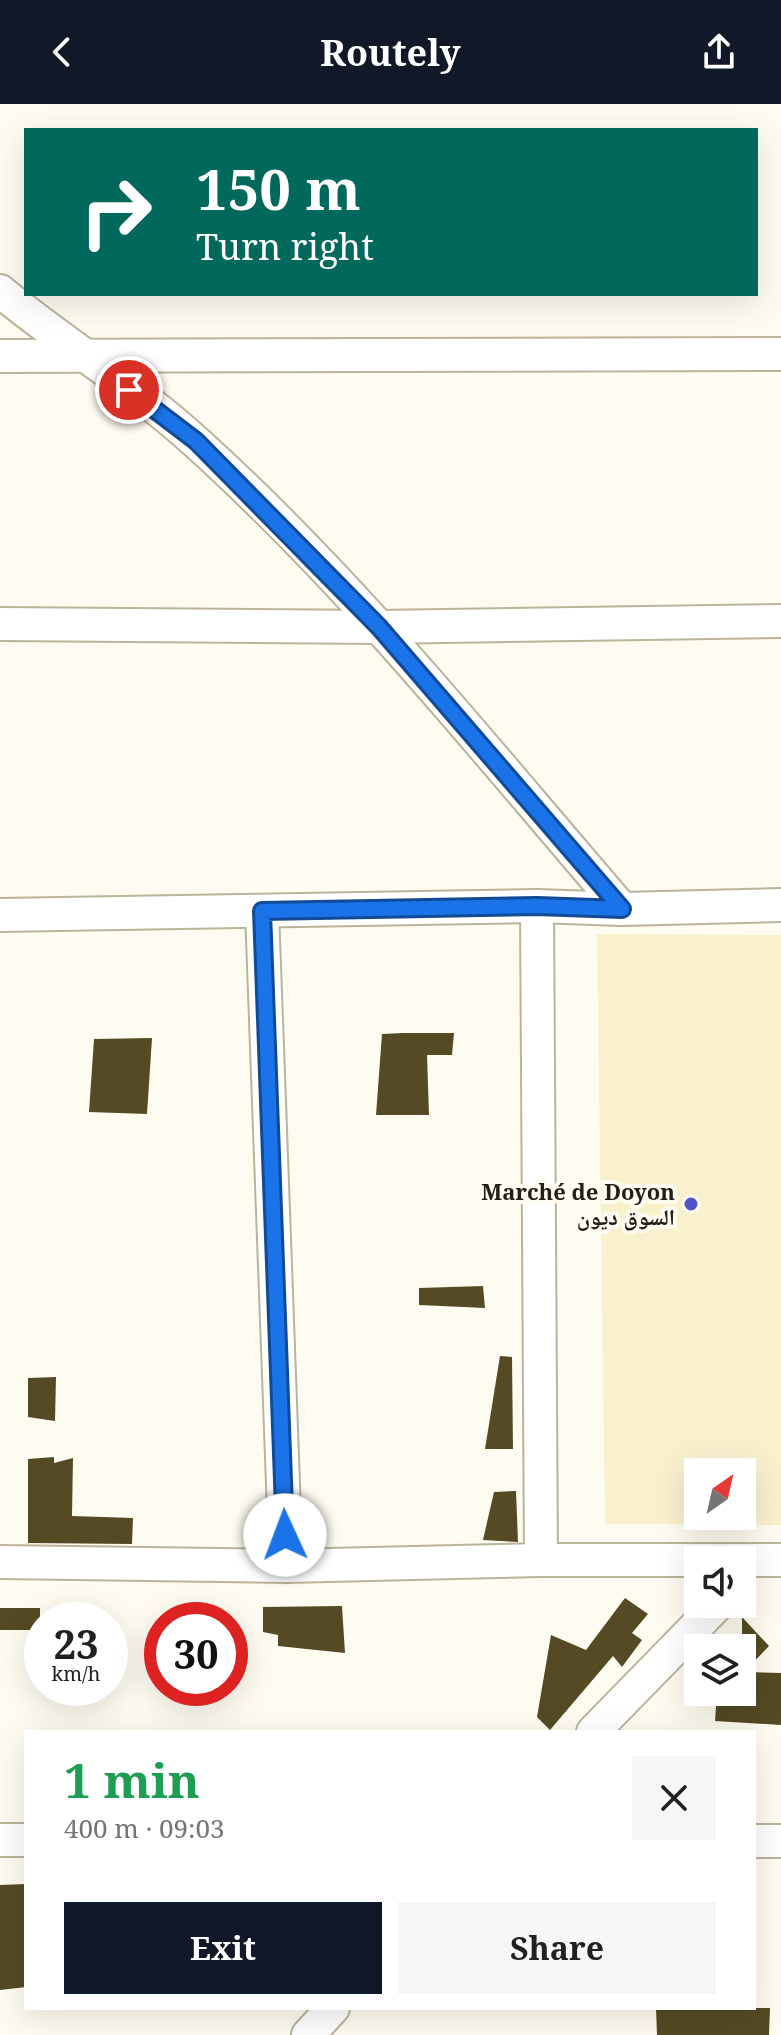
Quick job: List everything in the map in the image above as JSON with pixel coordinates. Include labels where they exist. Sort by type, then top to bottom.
[{"type":"street","points":[[0,291],[196,441],[379,627],[622,909]]},
{"type":"street","points":[[0,356],[781,354]]},
{"type":"street","points":[[0,624],[379,627],[781,621]]},
{"type":"street","points":[[0,915],[781,905]]},
{"type":"street","points":[[537,906],[541,1560]]},
{"type":"street","points":[[262,911],[286,1566]]},
{"type":"street","points":[[0,1562],[286,1566],[541,1560],[761,1566]]},
{"type":"street","points":[[595,1730],[704,1618]]},
{"type":"street","points":[[0,1840],[24,1840]]},
{"type":"street","points":[[756,1841],[781,1841]]},
{"type":"street","points":[[308,2035],[331,2010]]},
{"type":"shaded area","name":"Marché de Doyon السوق ديون","points":[[597,934],[781,935],[781,1525],[756,1525],[756,1458],[684,1458],[684,1524],[605,1524]]},
{"type":"building","points":[[454,1033],[452,1055],[427,1055],[429,1115],[376,1115],[382,1034]]},
{"type":"building","points":[[152,1038],[147,1114],[89,1112],[94,1039]]},
{"type":"building","points":[[483,1286],[485,1308],[419,1305],[419,1288]]},
{"type":"building","points":[[500,1356],[512,1357],[513,1449],[485,1449]]},
{"type":"building","points":[[56,1377],[55,1421],[28,1417],[28,1378]]},
{"type":"building","points":[[54,1457],[54,1463],[73,1458],[72,1516],[133,1518],[132,1544],[28,1543],[28,1459]]},
{"type":"building","points":[[516,1491],[518,1542],[483,1540],[494,1492]]},
{"type":"building","points":[[625,1598],[648,1614],[632,1633],[642,1640],[622,1667],[613,1656],[550,1730],[537,1717],[551,1635],[586,1650]]},
{"type":"building","points":[[342,1606],[345,1653],[278,1646],[278,1635],[263,1632],[263,1607]]},
{"type":"building","points":[[0,1608],[24,1608],[24,1630],[0,1630]]},
{"type":"building","points":[[743,1618],[769,1646],[756,1660],[756,1634],[742,1634]]},
{"type":"building","points":[[756,1672],[781,1673],[781,1725],[715,1721],[716,1706],[756,1706]]},
{"type":"building","points":[[24,1884],[24,1987],[0,1990],[0,1885]]},
{"type":"building","points":[[770,2008],[769,2035],[657,2035],[656,2010]]},
{"type":"place","name":"Marché de Doyon السوق ديون","points":[[691,1204]]},
{"type":"route","points":[[129,390],[196,441],[379,627],[622,909],[537,906],[262,911],[285,1535]]}]
